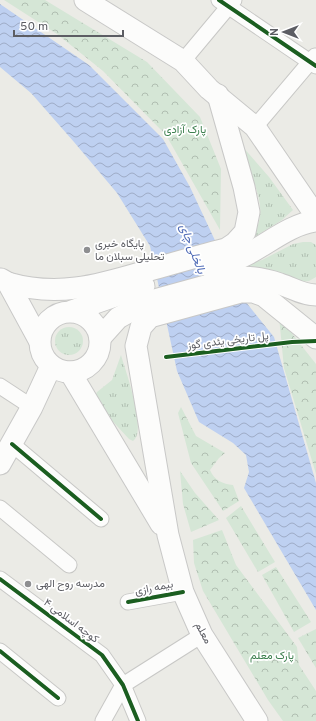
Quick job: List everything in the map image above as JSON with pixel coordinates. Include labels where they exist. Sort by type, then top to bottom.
[{"type":"main road","points":[[94,2],[184,61],[218,96],[255,127],[316,216]]},
{"type":"main road","points":[[218,96],[244,187],[249,212],[245,232],[235,243],[233,270],[253,292],[264,296],[316,338]]},
{"type":"main road","points":[[39,340],[41,330],[46,322],[53,316],[62,312],[145,295],[233,270],[244,256],[304,222],[316,221]]},
{"type":"main road","points":[[100,338],[118,318],[145,295],[233,270]]},
{"type":"main road","points":[[233,270],[243,277],[269,280],[301,293],[316,295]]},
{"type":"main road","points":[[4,281],[28,288],[56,290],[94,286],[145,295]]},
{"type":"main road","points":[[4,281],[39,340],[42,354],[60,369],[168,535]]},
{"type":"main road","points":[[145,295],[141,327],[136,346],[168,535]]},
{"type":"main road","points":[[60,369],[80,370],[92,362],[100,348],[100,338],[97,328],[91,319],[72,311]]},
{"type":"main road","points":[[0,464],[32,407],[60,369]]},
{"type":"main road","name":"معلم","points":[[168,535],[182,592],[202,635],[258,721]]},
{"type":"street","points":[[184,61],[227,2],[314,61],[255,127]]},
{"type":"street","points":[[0,386],[32,407]]},
{"type":"street","points":[[12,444],[101,519]]},
{"type":"street","points":[[0,508],[70,565]]},
{"type":"street","name":"کوچه اسلامی ۴","points":[[0,579],[102,655],[123,685],[138,721]]},
{"type":"street","name":"بیمه رازی","points":[[128,602],[182,592]]},
{"type":"street","points":[[103,721],[123,685],[202,635]]},
{"type":"street","points":[[0,651],[58,698]]},
{"type":"green space","name":"پارک آزادی","points":[[4,0],[45,0],[147,62],[200,117],[221,169],[220,230],[166,135],[103,71],[57,34]]},
{"type":"green space","points":[[242,146],[269,177],[293,210],[282,220],[248,241],[257,227],[260,218],[260,208],[256,188],[239,150]]},
{"type":"green space","points":[[311,242],[316,245],[316,277],[309,281],[302,282],[236,268],[262,260],[293,244]]},
{"type":"green space","points":[[279,317],[316,364],[316,474],[284,368]]},
{"type":"green space","points":[[69,327],[75,328],[79,331],[82,335],[82,347],[79,351],[75,354],[69,355],[63,354],[59,351],[56,347],[55,341],[56,335],[59,331],[63,328]]},
{"type":"green space","points":[[121,355],[131,386],[137,414],[137,436],[133,441],[129,439],[93,400],[97,392],[112,380]]},
{"type":"green space","points":[[181,407],[196,436],[225,453],[210,470],[219,481],[233,485],[239,501],[223,511],[191,463],[178,413]]},
{"type":"green space","points":[[180,471],[195,493],[219,520],[191,532],[183,504]]},
{"type":"green space","points":[[241,506],[275,562],[258,572],[226,518]]},
{"type":"green space","name":"پارک معلم","points":[[222,530],[236,565],[297,647],[299,665],[316,691],[316,721],[283,721],[268,700],[203,591],[194,563],[193,540]]},
{"type":"green space","name":"پارک معلم","points":[[276,567],[311,622],[294,632],[262,575]]},
{"type":"green space","name":"پارک معلم","points":[[316,629],[316,668],[298,638]]},
{"type":"water","name":"بالخلی چای","points":[[0,4],[89,65],[163,139],[190,187],[241,296],[274,337],[316,483],[316,610],[244,488],[249,472],[246,455],[233,443],[199,422],[177,371],[150,246],[117,193],[31,93],[0,67]]},
{"type":"cycle path","points":[[219,0],[316,66]]},
{"type":"cycle path","name":"پل تاریخی یئدی گوز","points":[[166,357],[292,342],[316,341]]},
{"type":"cycle path","points":[[12,444],[101,519]]},
{"type":"cycle path","points":[[0,579],[102,655],[123,685],[138,721]]},
{"type":"cycle path","points":[[128,602],[183,592]]},
{"type":"cycle path","points":[[0,651],[58,698]]},
{"type":"place","name":"پایگاه خبری تحلیلی سبلان ما","points":[[87,250]]},
{"type":"place","name":"مدرسه روح الهی","points":[[28,584]]}]
